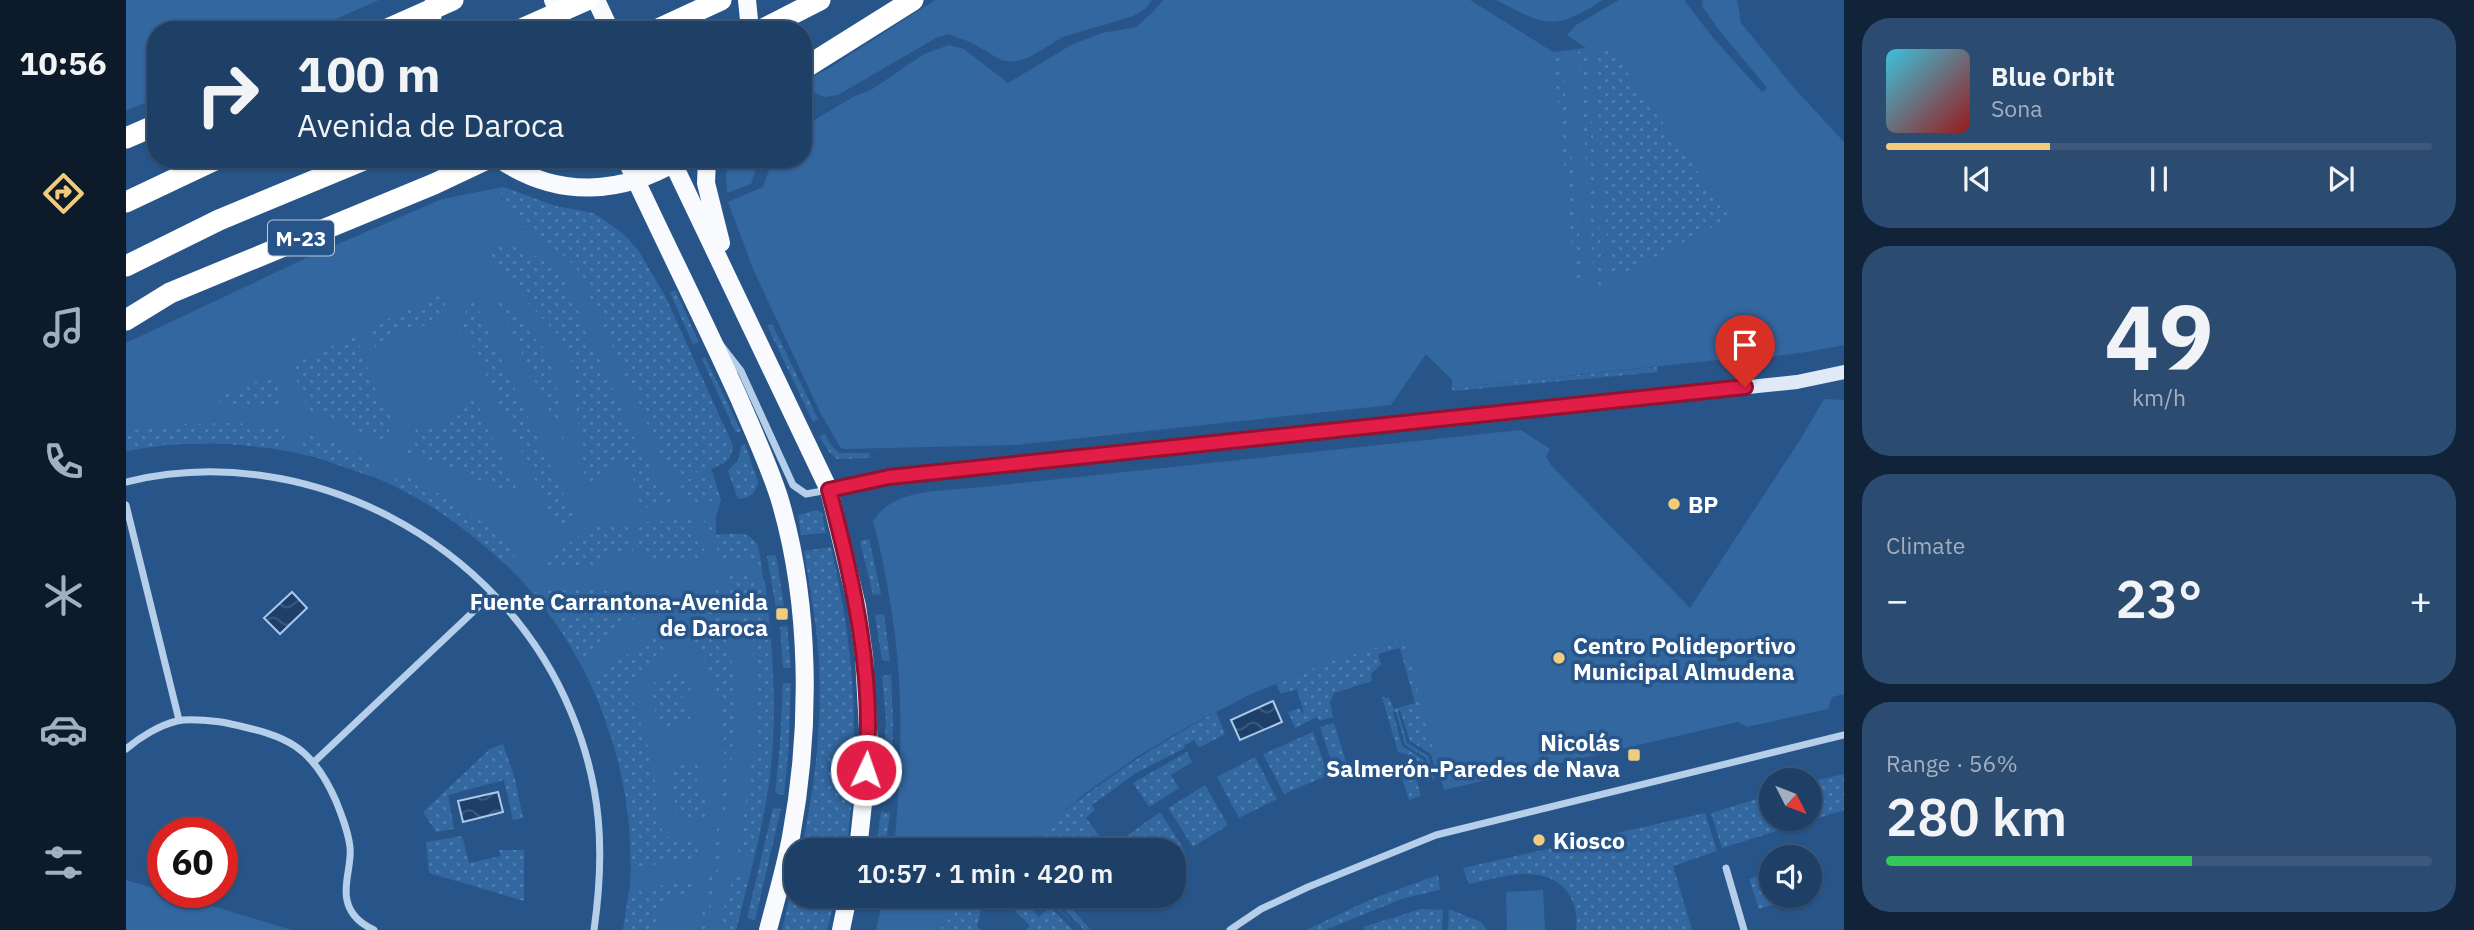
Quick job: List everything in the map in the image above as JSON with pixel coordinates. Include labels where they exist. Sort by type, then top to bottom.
[{"type":"highway","points":[[405,21],[453,0]]},
{"type":"highway","points":[[539,21],[587,0]]},
{"type":"highway","points":[[676,21],[721,0]]},
{"type":"highway","points":[[780,21],[820,0]]},
{"type":"highway","points":[[812,63],[913,0]]},
{"type":"highway","points":[[126,138],[147,129]]},
{"type":"highway","points":[[126,202],[198,168]]},
{"type":"highway","points":[[126,267],[219,220],[344,168]]},
{"type":"highway","name":"M-23","points":[[126,320],[170,293],[468,168]]},
{"type":"highway","points":[[126,313],[170,293]]},
{"type":"main road","points":[[432,21],[433,0]]},
{"type":"main road","points":[[553,0],[562,21]]},
{"type":"main road","points":[[596,0],[606,21]]},
{"type":"main road","points":[[747,0],[749,21]]},
{"type":"main road","points":[[516,168],[534,178],[564,187],[596,188],[636,181],[665,168]]},
{"type":"main road","points":[[630,168],[712,336],[765,459],[779,498],[790,544],[806,672],[802,752],[791,838],[768,930]]},
{"type":"main road","points":[[678,168],[829,490],[857,606],[864,656],[869,747],[859,838]]},
{"type":"main road","points":[[707,168],[706,184],[713,218],[741,302]]},
{"type":"main road","points":[[841,930],[846,908]]},
{"type":"street","points":[[712,336],[728,351],[741,371],[793,485],[806,494],[889,477],[1797,382],[1844,372]]},
{"type":"street","points":[[126,482],[149,476],[206,470],[286,478],[325,489],[361,502],[401,522],[443,549],[492,594],[533,641],[572,713],[583,746],[594,786],[601,854],[594,930]]},
{"type":"street","points":[[126,505],[179,720]]},
{"type":"street","points":[[314,762],[492,594]]},
{"type":"street","points":[[126,749],[148,734],[179,720],[225,722],[266,732],[285,739],[302,750],[326,778],[345,822],[350,849],[346,898],[351,913],[364,926],[374,930]]},
{"type":"street","points":[[1230,930],[1261,909],[1307,887],[1436,835],[1844,735]]},
{"type":"street","points":[[1726,868],[1744,930]]},
{"type":"shaded area","points":[[126,0],[379,0],[331,21],[147,21],[147,102],[126,111]]},
{"type":"shaded area","points":[[935,0],[1152,0],[1145,9],[1133,16],[1063,37],[1028,58],[1012,62],[1001,60],[970,42],[948,34],[936,38],[838,95],[825,97],[812,92],[812,76],[826,70]]},
{"type":"shaded area","points":[[1163,0],[1470,0],[1553,52],[1586,48],[1567,35],[1576,25],[1619,0],[1684,0],[1714,39],[1762,92],[1767,88],[1702,6],[1703,0],[1737,0],[1741,23],[1794,88],[1844,142],[1844,345],[1738,361],[1737,358],[1452,388],[1452,380],[1426,354],[1391,405],[1015,445],[840,447],[821,414],[753,269],[728,202],[763,187],[770,168],[812,168],[812,121],[853,97],[871,90],[924,54],[949,45],[964,49],[1008,83],[1071,45],[1102,33],[1136,27]]},
{"type":"shaded area","points":[[1496,0],[1603,0],[1572,17],[1550,22],[1539,20]]},
{"type":"shaded area","points":[[1587,48],[1603,286],[1595,285],[1578,49]]},
{"type":"shaded area","points":[[1611,49],[1730,218],[1610,280],[1594,53]]},
{"type":"shaded area","points":[[1553,52],[1561,53],[1584,284],[1576,284]]},
{"type":"shaded area","points":[[727,168],[756,168],[751,184],[727,193]]},
{"type":"shaded area","points":[[503,187],[555,206],[593,213],[621,232],[638,250],[665,296],[733,446],[726,461],[711,468],[721,500],[716,517],[716,535],[746,534],[758,544],[767,604],[774,694],[769,784],[736,930],[623,930],[630,886],[630,840],[625,795],[615,751],[586,675],[544,608],[492,551],[430,505],[361,472],[286,451],[207,444],[126,451],[126,343],[304,259],[442,199]]},
{"type":"shaded area","points":[[503,187],[555,206],[593,213],[621,232],[638,250],[665,296],[733,446],[725,461],[710,469],[673,476],[667,468],[579,272],[567,258],[518,223],[501,193]]},
{"type":"shaded area","points":[[513,241],[561,273],[636,442],[653,473],[679,504],[640,508],[633,479],[617,456],[587,493],[569,347],[482,253]]},
{"type":"shaded area","points":[[452,290],[435,326],[417,326],[402,331],[389,340],[378,354],[368,328]]},
{"type":"shaded area","points":[[675,290],[699,342],[693,344],[670,293]]},
{"type":"shaded area","points":[[498,295],[552,358],[564,442],[495,297]]},
{"type":"shaded area","points":[[472,296],[573,515],[558,529],[470,340],[458,331]]},
{"type":"shaded area","points":[[772,324],[818,419],[813,422],[767,325]]},
{"type":"shaded area","points":[[356,335],[376,391],[394,418],[384,444],[340,421],[309,412],[291,366]]},
{"type":"shaded area","points":[[705,357],[741,431],[736,433],[702,359]]},
{"type":"shaded area","points":[[1657,367],[1658,372],[1453,391],[1452,388]]},
{"type":"shaded area","points":[[271,375],[288,409],[210,401]]},
{"type":"shaded area","points":[[474,397],[521,498],[448,467],[406,454],[417,427],[434,427],[450,421],[463,411]]},
{"type":"shaded area","points":[[1824,399],[1844,400],[1844,694],[1832,697],[1828,709],[1747,727],[1738,722],[1444,790],[1403,639],[1299,674],[1249,695],[1187,727],[1140,755],[1087,792],[1032,838],[895,838],[900,752],[897,656],[883,564],[873,522],[893,502],[938,491],[1521,430],[1550,449],[1546,457],[1551,465],[1690,608]]},
{"type":"shaded area","points":[[237,423],[286,429],[282,449],[218,443],[165,444],[126,451],[126,431],[183,424]]},
{"type":"shaded area","points":[[305,434],[335,443],[376,464],[370,476],[301,452]]},
{"type":"shaded area","points":[[825,434],[839,453],[869,453],[870,458],[837,459],[819,436]]},
{"type":"shaded area","points":[[745,444],[758,482],[752,495],[738,499],[728,471],[739,459],[741,445]]},
{"type":"shaded area","points":[[398,473],[461,508],[490,529],[517,554],[505,564],[452,520],[393,485]]},
{"type":"shaded area","points":[[713,475],[721,500],[692,503],[677,481]]},
{"type":"shaded area","points":[[817,510],[822,513],[826,533],[801,535],[798,515]]},
{"type":"shaded area","points":[[716,517],[716,535],[749,536],[756,546],[761,565],[729,560],[723,566],[702,518]]},
{"type":"shaded area","points":[[690,519],[709,560],[645,561],[644,551],[639,551],[638,523]]},
{"type":"shaded area","points":[[631,524],[633,551],[601,553],[602,564],[540,568],[588,528]]},
{"type":"shaded area","points":[[869,539],[881,594],[873,595],[860,541]]},
{"type":"shaded area","points":[[831,547],[846,623],[854,735],[848,838],[803,838],[816,757],[820,687],[817,635],[804,551]]},
{"type":"shaded area","points":[[776,555],[784,606],[776,608],[767,556]]},
{"type":"shaded area","points":[[736,572],[765,581],[772,651],[771,750],[763,817],[755,853],[738,853],[755,742],[753,631],[739,632],[727,579]]},
{"type":"shaded area","points":[[595,587],[649,607],[579,661],[555,620],[534,592]]},
{"type":"shaded area","points":[[718,587],[730,648],[734,710],[731,765],[719,863],[712,864],[724,766],[722,717],[709,670],[689,638],[706,626],[692,606]]},
{"type":"shaded area","points":[[884,614],[890,661],[882,660],[875,615]]},
{"type":"shaded area","points":[[787,626],[791,668],[783,668],[780,627]]},
{"type":"shaded area","points":[[654,635],[668,654],[628,686],[652,759],[663,837],[702,838],[699,858],[631,868],[628,813],[619,763],[610,729],[590,682]]},
{"type":"shaded area","points":[[1404,639],[1441,778],[1438,778],[1431,754],[1410,741],[1400,710],[1398,711],[1407,743],[1428,756],[1435,779],[1433,780],[1426,758],[1405,745],[1396,712],[1393,712],[1402,746],[1424,760],[1430,781],[1427,781],[1414,758],[1398,752],[1382,697],[1389,698],[1394,709],[1415,703],[1400,648],[1378,654],[1381,664],[1371,674],[1372,681],[1334,693],[1330,703],[1333,717],[1319,721],[1317,717],[1295,728],[1288,712],[1300,708],[1304,713],[1297,689],[1281,694],[1276,684],[1326,663]]},
{"type":"shaded area","points":[[678,665],[694,687],[682,696],[691,720],[660,729],[649,687]]},
{"type":"shaded area","points":[[891,675],[891,799],[882,798],[886,720],[882,676]]},
{"type":"shaded area","points":[[783,683],[791,683],[784,795],[775,793]]},
{"type":"shaded area","points":[[1216,712],[1225,734],[1199,748],[1194,740],[1184,746],[1185,748],[1136,773],[1092,805],[1095,810],[1086,818],[1101,838],[1032,838],[1113,775]]},
{"type":"shaded area","points":[[1334,723],[1348,768],[1335,772],[1320,727]]},
{"type":"shaded area","points":[[1313,732],[1328,775],[1284,794],[1263,754]]},
{"type":"shaded area","points":[[503,744],[515,779],[523,818],[513,820],[504,780],[448,795],[454,829],[436,832],[423,812],[490,749]]},
{"type":"shaded area","points":[[1187,752],[1192,762],[1171,775],[1179,788],[1149,807],[1133,783]]},
{"type":"shaded area","points":[[1255,757],[1277,799],[1239,818],[1217,777]]},
{"type":"shaded area","points":[[698,763],[696,790],[709,793],[706,821],[677,820],[670,764]]},
{"type":"shaded area","points":[[1398,764],[1412,771],[1421,796],[1409,800]]},
{"type":"shaded area","points":[[1844,774],[1844,810],[1822,817],[1822,779]]},
{"type":"shaded area","points":[[1205,785],[1228,825],[1193,847],[1168,808]]},
{"type":"shaded area","points":[[1759,793],[1759,831],[1777,831],[1722,848],[1711,813],[1757,799],[1756,794]]},
{"type":"shaded area","points":[[773,808],[781,809],[755,920],[747,918]]},
{"type":"shaded area","points":[[881,812],[890,813],[887,838],[878,838]]},
{"type":"shaded area","points":[[1160,812],[1177,838],[1124,838]]},
{"type":"shaded area","points":[[1705,813],[1717,851],[1673,866],[1692,930],[1576,930],[1576,915],[1572,902],[1568,893],[1558,883],[1547,877],[1522,874],[1469,884],[1463,868]]},
{"type":"shaded area","points":[[462,836],[469,863],[501,856],[499,850],[524,850],[524,901],[429,873],[426,842]]},
{"type":"shaded area","points":[[718,870],[706,930],[699,930],[711,871]]},
{"type":"shaded area","points":[[750,874],[736,930],[720,930],[732,878]]},
{"type":"shaded area","points":[[1438,875],[1440,890],[1404,898],[1325,930],[1306,930],[1374,898]]},
{"type":"shaded area","points":[[1759,875],[1759,908],[1762,908],[1759,909],[1749,879]]},
{"type":"shaded area","points":[[126,880],[147,886],[147,908],[219,908],[292,930],[126,930]]},
{"type":"shaded area","points":[[695,881],[694,894],[661,901],[657,930],[623,930],[629,890]]},
{"type":"shaded area","points":[[1543,890],[1545,930],[1507,930],[1506,892]]},
{"type":"shaded area","points":[[787,908],[833,908],[827,930],[782,930]]},
{"type":"shaded area","points":[[881,908],[960,908],[939,930],[876,930]]},
{"type":"shaded area","points":[[960,908],[981,909],[977,926],[981,930],[939,930]]},
{"type":"shaded area","points":[[1013,908],[1030,908],[1039,917],[1049,908],[1053,908],[1073,930],[1026,930],[1030,926]]},
{"type":"shaded area","points":[[1064,908],[1071,908],[1090,929],[1084,930]]},
{"type":"shaded area","points":[[1421,909],[1443,910],[1442,930],[1365,930],[1363,927]]},
{"type":"shaded area","points":[[1449,909],[1481,922],[1487,930],[1448,930]]},
{"type":"water","points":[[292,592],[307,608],[280,634],[264,618]]},
{"type":"water","points":[[1273,701],[1282,722],[1240,740],[1231,720]]},
{"type":"water","points":[[498,792],[503,812],[463,822],[458,801]]},
{"type":"place","name":"BP","points":[[1674,504]]},
{"type":"place","name":"Fuente Carrantona-Avenida de Daroca","points":[[782,614]]},
{"type":"place","name":"Centro Polideportivo Municipal Almudena","points":[[1559,658]]},
{"type":"place","name":"Nicolás Salmerón-Paredes de Nava","points":[[1634,755]]},
{"type":"place","name":"Kiosco","points":[[1539,840]]},
{"type":"route","points":[[866,770],[869,747],[864,656],[857,606],[829,490],[889,477],[1745,387]]}]
